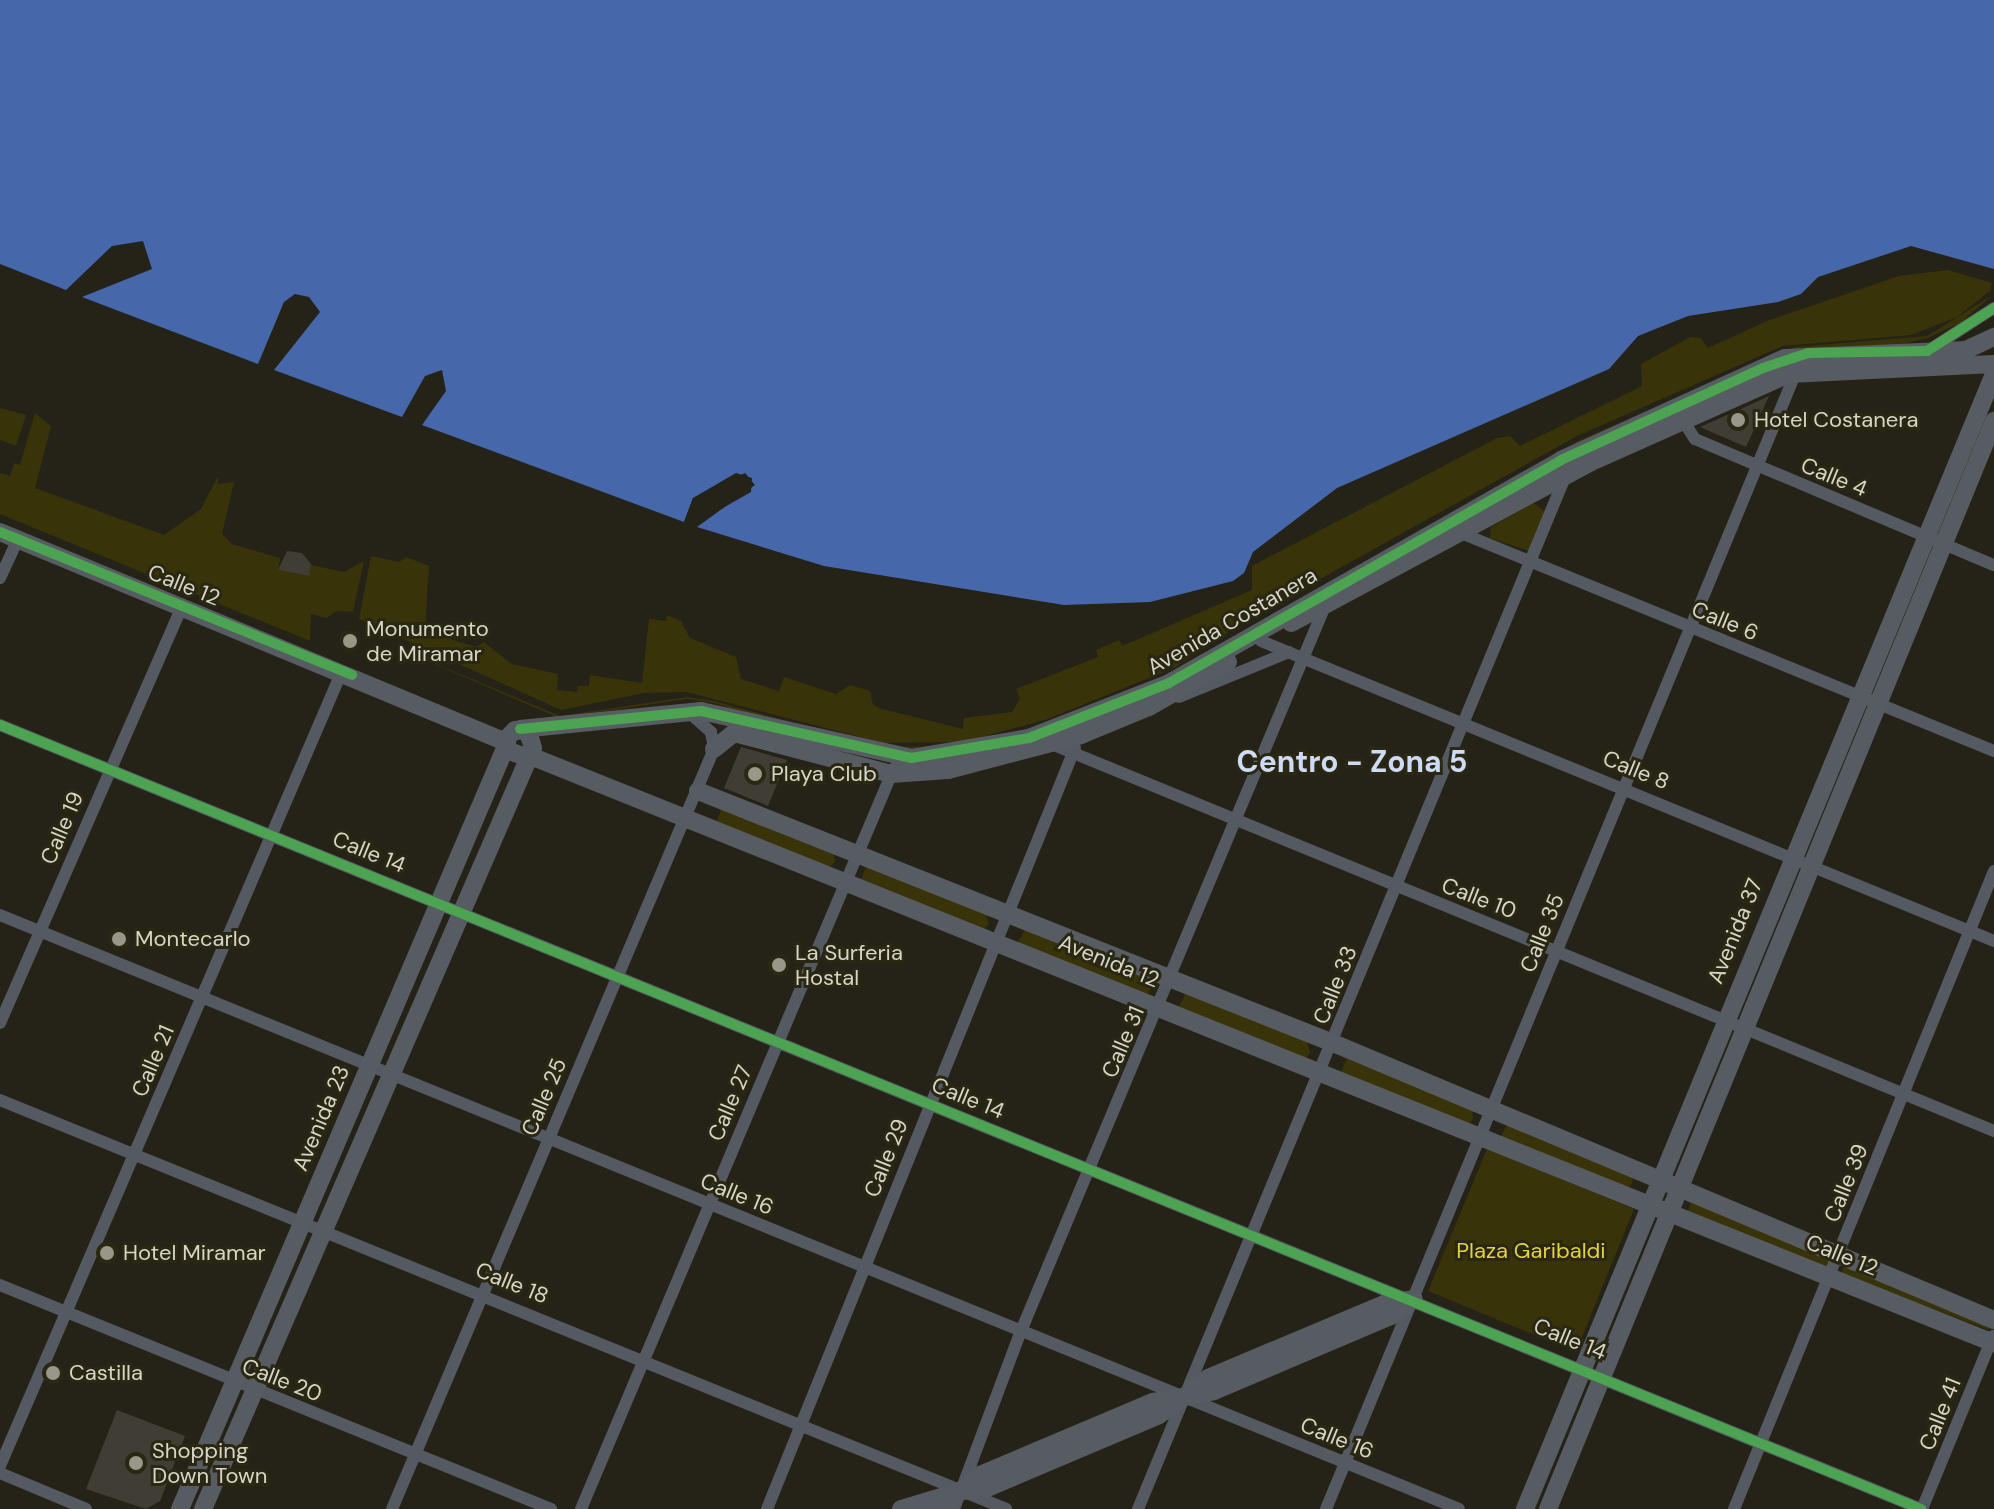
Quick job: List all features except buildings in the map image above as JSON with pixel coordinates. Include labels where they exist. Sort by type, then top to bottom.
[{"type":"main road","name":"Avenida Costanera","points":[[714,749],[725,736],[740,734],[895,766],[948,770],[1047,739],[1169,683],[1325,598],[1461,533],[1680,414],[1800,354],[1966,350],[1994,337]]},
{"type":"main road","points":[[1994,337],[1994,362]]},
{"type":"main road","name":"Avenida Costanera","points":[[1047,739],[1081,735],[1149,707],[1261,641],[1442,524],[1561,460],[1796,372],[1994,362]]},
{"type":"main road","name":"Avenida 37","points":[[1525,1509],[1924,535],[1994,374]]},
{"type":"main road","points":[[1548,1509],[1994,421]]},
{"type":"main road","name":"Calle 12","points":[[9,536],[485,729],[512,737]]},
{"type":"main road","name":"Avenida Costanera","points":[[512,737],[685,710],[895,766]]},
{"type":"main road","points":[[512,737],[533,739],[526,756]]},
{"type":"main road","name":"Avenida 23","points":[[180,1509],[512,737]]},
{"type":"main road","name":"Avenida 23","points":[[203,1509],[526,756]]},
{"type":"main road","name":"Avenida 12","points":[[526,756],[688,816],[1649,1207],[1671,1211]]},
{"type":"main road","name":"Avenida 12","points":[[698,791],[1333,1043],[1660,1178],[1680,1190]]},
{"type":"main road","name":"Calle 12","points":[[1680,1190],[1994,1320]]},
{"type":"main road","name":"Calle 12","points":[[1671,1211],[1993,1339]]},
{"type":"main road","points":[[901,1509],[961,1491],[985,1489],[1159,1415],[1184,1397],[1214,1391],[1391,1316],[1414,1299]]},
{"type":"main road","points":[[938,1509],[961,1491]]},
{"type":"street","points":[[1927,351],[1994,308]]},
{"type":"street","name":"Calle 35","points":[[1326,1509],[1796,372]]},
{"type":"street","name":"Calle 4","points":[[1680,414],[1695,439],[1994,565]]},
{"type":"street","name":"Calle 33","points":[[1138,1509],[1254,1237],[1565,475]]},
{"type":"street","name":"Calle 6","points":[[1442,524],[1691,629],[1994,751]]},
{"type":"street","points":[[0,578],[9,536]]},
{"type":"street","name":"Calle 31","points":[[954,1509],[1021,1331],[1237,819],[1325,598]]},
{"type":"street","name":"Calle 19","points":[[0,1023],[182,606]]},
{"type":"street","name":"Calle 8","points":[[1261,641],[1624,786],[1994,941]]},
{"type":"street","points":[[1149,707],[1289,652]]},
{"type":"street","name":"Calle 21","points":[[0,1466],[342,671]]},
{"type":"street","points":[[685,710],[706,726],[714,749]]},
{"type":"street","name":"Calle 14","points":[[0,725],[618,973],[1254,1237],[1583,1366],[1761,1444],[1922,1509]]},
{"type":"street","name":"Calle 29","points":[[767,1509],[929,1104],[1011,915],[1081,735]]},
{"type":"street","name":"Calle 10","points":[[1047,739],[1072,755],[1747,1026],[1994,1131]]},
{"type":"street","name":"Calle 25","points":[[392,1509],[714,749]]},
{"type":"street","name":"Calle 27","points":[[581,1509],[895,766]]},
{"type":"street","name":"Calle 39","points":[[1734,1509],[1994,871]]},
{"type":"street","name":"Calle 16","points":[[0,915],[1459,1509]]},
{"type":"street","name":"Calle 18","points":[[0,1100],[482,1292],[644,1358],[798,1426],[1006,1509]]},
{"type":"street","name":"Calle 20","points":[[0,1285],[551,1509]]},
{"type":"street","name":"Calle 41","points":[[1922,1509],[1993,1339]]},
{"type":"street","points":[[0,1473],[86,1509]]},
{"type":"green space","points":[[1948,270],[1992,283],[1990,291],[1957,317],[1911,335],[1783,346],[1577,436],[1252,617],[1174,668],[1045,720],[962,742],[883,743],[687,692],[644,693],[561,710],[359,619],[371,556],[399,562],[406,557],[429,566],[425,631],[476,647],[484,642],[512,664],[558,674],[557,690],[577,692],[578,686],[589,686],[590,675],[642,683],[649,619],[666,621],[667,615],[681,621],[690,638],[736,657],[741,679],[779,691],[784,677],[836,694],[850,685],[870,691],[873,705],[882,709],[963,729],[964,718],[1012,712],[1020,699],[1016,689],[1098,657],[1096,650],[1119,640],[1122,646],[1252,590],[1252,566],[1497,438],[1510,436],[1520,446],[1642,386],[1641,364],[1690,337],[1701,338],[1708,348],[1767,321],[1899,276]]},
{"type":"green space","points":[[1994,294],[1960,323],[1928,338],[1898,345],[1796,350],[1581,442],[1178,673],[1044,727],[964,748],[913,753],[883,749],[825,737],[713,703],[687,699],[559,718],[379,640],[560,716],[687,697],[714,701],[883,747],[963,746],[1043,725],[1177,671],[1580,440],[1795,347],[1927,336]]},
{"type":"green space","points":[[0,408],[26,415],[16,446],[0,440]]},
{"type":"green space","points":[[35,413],[51,426],[35,488],[164,535],[201,509],[218,476],[218,484],[234,482],[222,534],[232,544],[280,558],[278,570],[308,576],[311,565],[344,572],[364,561],[353,612],[336,611],[327,618],[311,614],[310,641],[0,514],[0,473],[10,476],[14,463],[20,465]]},
{"type":"green space","points":[[1534,503],[1546,513],[1529,551],[1490,538],[1491,527]]},
{"type":"green space","points":[[723,805],[834,851],[835,862],[830,867],[716,823]]},
{"type":"green space","points":[[867,865],[985,911],[989,924],[984,929],[861,879]]},
{"type":"green space","points":[[1026,928],[1151,979],[1151,989],[1148,994],[1017,944]]},
{"type":"green space","points":[[1186,993],[1307,1041],[1310,1053],[1306,1058],[1179,1007]]},
{"type":"green space","points":[[1347,1059],[1472,1109],[1473,1119],[1469,1124],[1340,1073]]},
{"type":"green space","points":[[1508,1123],[1633,1177],[1632,1183],[1628,1188],[1500,1138]]},
{"type":"green space","name":"Plaza Garibaldi","points":[[1487,1149],[1634,1209],[1576,1352],[1428,1291]]},
{"type":"green space","points":[[1691,1202],[1830,1258],[1828,1268],[1688,1211]]},
{"type":"green space","points":[[1845,1265],[1989,1325],[1989,1330],[1841,1274]]},
{"type":"water","points":[[0,0],[1994,0],[1994,269],[1911,246],[1818,277],[1801,294],[1778,302],[1688,316],[1638,336],[1609,369],[1337,488],[1253,552],[1244,573],[1233,581],[1150,602],[1064,605],[824,566],[697,527],[755,485],[745,473],[693,498],[684,522],[422,425],[446,391],[442,370],[425,376],[402,417],[274,370],[320,312],[309,297],[295,294],[284,302],[258,364],[82,297],[152,269],[143,241],[112,246],[66,290],[0,264]]},
{"type":"pier","points":[[736,473],[752,478],[751,492],[693,525],[748,490],[749,480],[737,477],[696,501],[696,516],[684,522],[693,498]]},
{"type":"cycle path","points":[[520,729],[701,711],[911,758],[1029,738],[1169,683],[1561,460],[1763,368],[1808,353],[1927,351],[1994,308]]},
{"type":"cycle path","points":[[0,532],[352,675]]},
{"type":"cycle path","points":[[0,725],[1921,1509]]},
{"type":"place","name":"Hotel Costanera","points":[[1738,420]]},
{"type":"place","name":"Monumento de Miramar","points":[[350,641]]},
{"type":"place","name":"Playa Club","points":[[755,774]]},
{"type":"place","name":"Montecarlo","points":[[119,939]]},
{"type":"place","name":"La Surferia Hostal","points":[[779,965]]},
{"type":"place","name":"Hotel Miramar","points":[[107,1253]]},
{"type":"place","name":"Castilla","points":[[53,1373]]},
{"type":"place","name":"Shopping Down Town","points":[[136,1463]]},
{"type":"district","name":"Centro - Zona 5","points":[[1352,762]]}]
